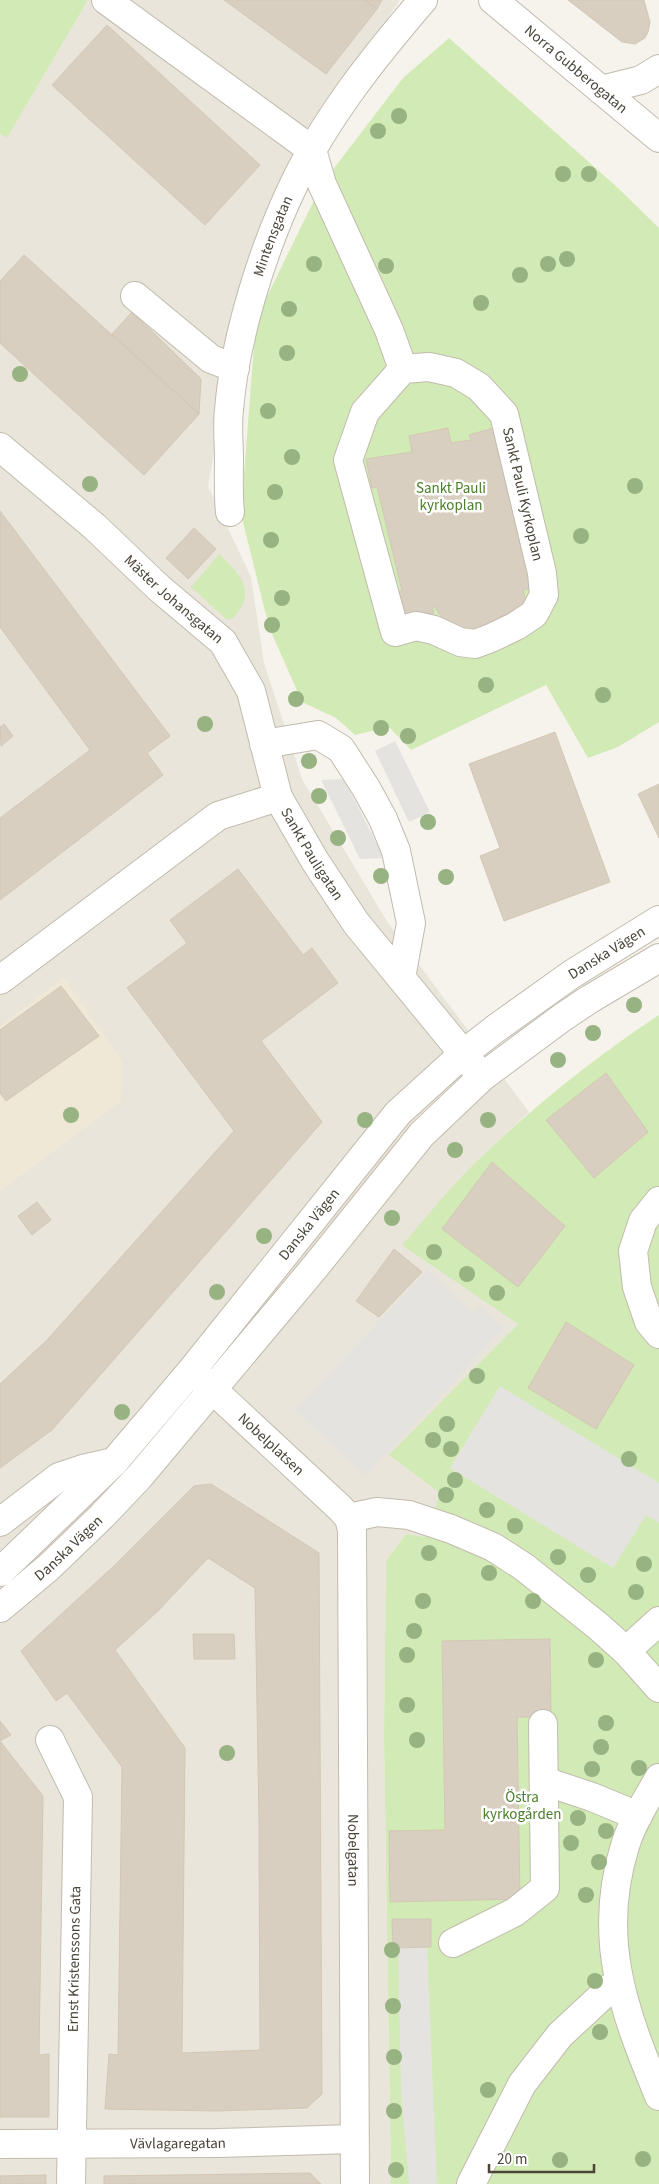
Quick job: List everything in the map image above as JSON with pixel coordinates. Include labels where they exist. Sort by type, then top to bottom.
[{"type":"street","points":[[106,0],[312,150],[322,184],[389,330],[403,368]]},
{"type":"street","name":"Mintensgatan","points":[[230,512],[228,494],[229,411],[235,368],[250,304],[274,231],[295,182],[312,150],[350,91],[423,0]]},
{"type":"street","name":"Norra Gubberogatan","points":[[493,0],[659,138]]},
{"type":"street","points":[[601,90],[641,80],[659,69]]},
{"type":"street","points":[[135,296],[210,359],[235,368]]},
{"type":"street","name":"Sankt Pauli Kyrkoplan","points":[[429,367],[456,373],[479,388],[504,414],[542,573],[544,596],[534,614],[516,626],[475,644],[460,642],[434,630],[416,626],[395,632],[348,460],[365,412],[403,368],[429,367]]},
{"type":"street","name":"Mäster Johansgatan","points":[[0,447],[102,533],[159,588],[223,642],[251,691],[278,798]]},
{"type":"street","points":[[264,744],[318,735],[341,749],[366,788],[383,820],[396,851],[411,923],[401,978]]},
{"type":"street","name":"Sankt Pauligatan","points":[[0,980],[218,816],[278,798],[314,861],[356,923],[482,1077]]},
{"type":"street","name":"Danska Vägen","points":[[0,1572],[82,1496],[114,1462],[192,1370],[398,1114],[463,1054],[544,992],[659,920]]},
{"type":"street","name":"Danska Vägen","points":[[0,1608],[49,1567],[102,1516],[139,1476],[315,1267],[422,1134],[482,1077],[583,1003],[659,958]]},
{"type":"street","points":[[659,1201],[643,1221],[633,1250],[638,1287],[649,1322],[659,1334]]},
{"type":"street","name":"Nobelplatsen","points":[[192,1370],[349,1518]]},
{"type":"street","points":[[0,1522],[59,1477],[114,1462]]},
{"type":"street","points":[[349,1518],[377,1512],[401,1514],[451,1529],[493,1547],[524,1567],[626,1650],[659,1688]]},
{"type":"street","name":"Nobelgatan","points":[[349,1518],[353,1550],[355,2184]]},
{"type":"street","points":[[626,1650],[659,1621]]},
{"type":"street","points":[[453,1943],[515,1912],[545,1888],[542,1724]]},
{"type":"street","name":"Ernst Kristenssons Gata","points":[[50,1740],[78,1797],[71,2184]]},
{"type":"street","points":[[659,1778],[638,1816],[625,1845],[617,1881],[612,1938],[618,1981],[636,2042],[659,2096]]},
{"type":"street","points":[[544,1781],[592,1797],[638,1816]]},
{"type":"street","points":[[471,2184],[522,2084],[560,2035],[618,1981]]},
{"type":"street","name":"Vävlagaregatan","points":[[0,2144],[72,2145],[354,2139]]},
{"type":"shaded area","points":[[88,0],[400,0],[290,162],[241,302],[208,486],[251,577],[264,663],[302,779],[388,923],[529,1112],[477,1161],[518,1324],[390,1455],[440,1493],[425,1537],[406,1534],[386,1561],[384,1735],[391,2184],[0,2184],[0,134],[7,138]]},
{"type":"shaded area","points":[[395,741],[430,812],[409,822],[375,751]]},
{"type":"shaded area","points":[[344,779],[384,858],[360,859],[321,780]]},
{"type":"shaded area","points":[[64,977],[122,1061],[121,1101],[0,1191],[0,1026]]},
{"type":"shaded area","points":[[428,1270],[473,1313],[481,1306],[504,1328],[365,1476],[295,1410]]},
{"type":"shaded area","points":[[500,1386],[659,1483],[659,1523],[646,1515],[613,1568],[450,1468]]},
{"type":"shaded area","points":[[427,1947],[437,2184],[409,2184],[401,2091],[398,1948]]},
{"type":"green space","points":[[0,0],[88,0],[7,138],[0,134]]},
{"type":"green space","name":"Sankt Pauli kyrkoplan","points":[[449,38],[618,188],[659,228],[659,722],[618,747],[588,758],[546,685],[411,750],[389,727],[355,735],[336,718],[302,702],[269,627],[241,514],[256,319],[322,184],[403,78]]},
{"type":"green space","points":[[219,554],[240,576],[244,584],[244,601],[240,610],[232,619],[226,619],[191,587]]},
{"type":"green space","name":"Östra kyrkogården","points":[[659,1015],[659,2184],[391,2184],[384,1735],[386,1561],[406,1534],[425,1537],[440,1493],[389,1455],[518,1324],[402,1245],[468,1170],[499,1140],[611,1048]]},
{"type":"building","points":[[224,0],[365,0],[377,9],[326,74]]},
{"type":"building","points":[[365,0],[382,0],[377,9]]},
{"type":"building","points":[[568,0],[644,0],[650,22],[648,32],[645,38],[635,44],[622,42]]},
{"type":"building","points":[[107,25],[260,165],[205,225],[52,85]]},
{"type":"building","points":[[24,255],[199,414],[144,475],[0,343],[0,281]]},
{"type":"building","points":[[132,312],[201,379],[199,414],[112,334]]},
{"type":"building","points":[[497,427],[537,587],[523,590],[528,611],[501,616],[493,626],[470,634],[448,627],[435,607],[432,607],[434,613],[404,620],[398,592],[402,591],[377,487],[372,488],[366,459],[412,452],[409,436],[448,428],[451,443],[471,440],[469,435]]},
{"type":"building","points":[[0,511],[170,736],[147,753],[163,775],[0,900],[0,818],[90,750],[0,627]]},
{"type":"building","points":[[194,528],[216,549],[188,579],[166,558]]},
{"type":"building","points":[[4,724],[13,736],[1,746],[0,727]]},
{"type":"building","points":[[555,732],[610,882],[504,921],[480,856],[500,848],[469,764]]},
{"type":"building","points":[[659,784],[659,838],[638,794]]},
{"type":"building","points":[[238,869],[303,955],[312,948],[338,983],[261,1041],[322,1122],[52,1430],[0,1468],[0,1384],[47,1340],[234,1131],[127,988],[187,943],[170,920]]},
{"type":"building","points":[[61,986],[99,1036],[6,1101],[0,1093],[0,1030]]},
{"type":"building","points":[[606,1073],[648,1132],[594,1178],[546,1120]]},
{"type":"building","points":[[492,1162],[565,1226],[518,1287],[442,1229]]},
{"type":"building","points":[[37,1202],[51,1220],[32,1235],[18,1216]]},
{"type":"building","points":[[394,1249],[422,1272],[379,1317],[356,1301]]},
{"type":"building","points":[[566,1322],[634,1365],[596,1429],[528,1388]]},
{"type":"building","points":[[211,1484],[319,1553],[322,2094],[307,2108],[217,2111],[105,2109],[109,2054],[118,2055],[122,1767],[67,1693],[56,1701],[21,1651],[114,1566],[194,1486]],"holes":[[[208,1558],[255,1588],[260,2050],[182,2053],[185,1748],[115,1650],[158,1611]]]},
{"type":"building","points":[[193,1634],[234,1634],[235,1659],[194,1659]]},
{"type":"building","points":[[550,1639],[551,1717],[517,1717],[520,1899],[390,1902],[389,1831],[445,1830],[442,1641]]},
{"type":"building","points":[[0,1721],[11,1735],[0,1741]]},
{"type":"building","points":[[0,1741],[43,1796],[39,2055],[49,2054],[49,2117],[0,2117]]},
{"type":"building","points":[[392,1919],[431,1919],[431,1947],[393,1948]]},
{"type":"building","points":[[310,2173],[321,2184],[104,2184],[104,2176]]},
{"type":"building","points":[[46,2175],[46,2184],[0,2184],[0,2176]]}]
